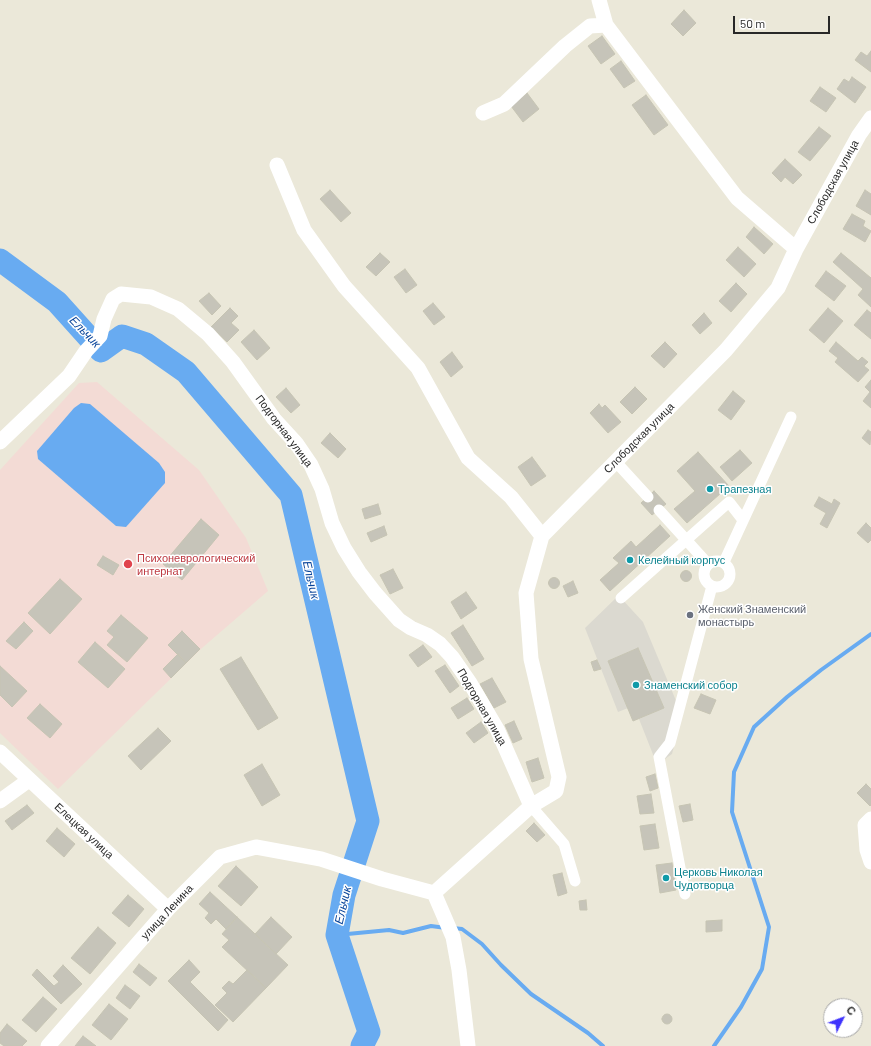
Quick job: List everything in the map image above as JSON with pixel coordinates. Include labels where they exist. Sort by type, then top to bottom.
[{"type":"street","points":[[599,0],[606,25],[737,198],[796,249]]},
{"type":"street","points":[[483,114],[504,104],[565,46],[590,26],[606,25]]},
{"type":"street","name":"Слободская улица","points":[[531,806],[556,791],[559,777],[531,659],[526,593],[542,536],[726,350],[778,288],[796,249],[859,135],[871,118]]},
{"type":"street","points":[[277,165],[304,230],[340,280],[418,368],[468,458],[511,497],[542,536]]},
{"type":"street","name":"Подгорная улица","points":[[0,442],[69,376],[86,351],[100,336],[104,319],[113,299],[121,294],[151,297],[178,309],[208,334],[233,362],[274,419],[296,443],[311,465],[322,489],[332,523],[344,548],[359,572],[375,593],[399,620],[440,644],[452,657],[470,683],[496,729],[531,806]]},
{"type":"street","points":[[724,562],[791,417]]},
{"type":"street","points":[[616,462],[648,497]]},
{"type":"street","points":[[621,598],[729,502],[743,520]]},
{"type":"street","points":[[659,510],[708,564]]},
{"type":"street","points":[[715,560],[724,562],[729,568],[730,572],[728,581],[721,587],[712,586],[706,581],[704,576],[704,572],[708,564],[715,560]]},
{"type":"street","points":[[685,894],[659,757],[670,743],[712,586]]},
{"type":"street","name":"Елецкая улица","points":[[0,752],[28,780],[168,910]]},
{"type":"street","points":[[0,801],[28,780]]},
{"type":"street","points":[[468,1046],[459,970],[453,937],[434,893],[531,806],[564,844],[575,881]]},
{"type":"street","points":[[871,820],[865,825],[867,850],[871,862]]},
{"type":"street","name":"улица Ленина","points":[[48,1046],[168,910],[220,857],[256,847],[321,859],[382,879],[434,893]]},
{"type":"shaded area","name":"Психоневрологический интернат","points":[[97,382],[199,470],[246,538],[268,591],[202,648],[58,789],[0,733],[0,470],[79,383]]},
{"type":"shaded area","points":[[616,598],[621,598],[643,622],[682,715],[672,754],[662,761],[656,762],[639,719],[664,708],[638,648],[608,661],[628,708],[618,712],[585,628]]},
{"type":"water","points":[[81,403],[90,404],[159,463],[165,472],[165,483],[126,527],[116,526],[38,459],[37,451],[74,408]]},
{"type":"building","points":[[684,10],[696,23],[683,36],[671,24]]},
{"type":"building","points":[[602,36],[615,54],[601,64],[588,46]]},
{"type":"building","points":[[871,51],[871,72],[855,60],[861,52],[867,56]]},
{"type":"building","points":[[621,61],[635,81],[624,88],[610,69]]},
{"type":"building","points":[[852,77],[866,87],[855,103],[837,89],[844,79],[849,82]]},
{"type":"building","points":[[820,87],[836,98],[826,112],[810,101]]},
{"type":"building","points":[[527,93],[539,109],[523,122],[511,106]]},
{"type":"building","points":[[646,95],[668,125],[654,135],[632,105]]},
{"type":"building","points":[[819,127],[831,136],[810,161],[798,152]]},
{"type":"building","points":[[785,159],[802,175],[793,184],[785,177],[781,182],[772,173]]},
{"type":"building","points":[[330,190],[351,213],[341,222],[320,199]]},
{"type":"building","points":[[865,190],[871,194],[871,215],[856,206]]},
{"type":"building","points":[[852,214],[865,221],[863,226],[871,231],[865,242],[843,229]]},
{"type":"building","points":[[754,227],[773,244],[764,254],[746,237]]},
{"type":"building","points":[[738,247],[756,264],[744,277],[726,260]]},
{"type":"building","points":[[380,253],[390,262],[376,276],[366,267]]},
{"type":"building","points":[[841,253],[871,278],[871,307],[858,295],[863,289],[833,262]]},
{"type":"building","points":[[405,269],[417,285],[406,293],[394,277]]},
{"type":"building","points":[[826,271],[846,286],[834,301],[815,286]]},
{"type":"building","points":[[736,283],[747,294],[731,312],[719,301]]},
{"type":"building","points":[[209,293],[221,306],[212,315],[199,301]]},
{"type":"building","points":[[433,303],[445,317],[434,325],[423,311]]},
{"type":"building","points":[[230,308],[238,316],[231,323],[239,330],[227,342],[211,327]]},
{"type":"building","points":[[828,308],[843,321],[824,343],[809,330]]},
{"type":"building","points":[[867,310],[871,313],[871,339],[854,325]]},
{"type":"building","points":[[704,313],[712,323],[700,334],[692,325]]},
{"type":"building","points":[[254,330],[270,348],[257,360],[241,342]]},
{"type":"building","points":[[665,342],[677,354],[664,368],[651,356]]},
{"type":"building","points":[[836,342],[858,361],[862,357],[868,362],[864,366],[869,370],[858,382],[835,362],[838,358],[829,351]]},
{"type":"building","points":[[452,352],[463,367],[451,377],[440,362]]},
{"type":"building","points":[[871,380],[871,408],[863,401],[870,392],[865,387]]},
{"type":"building","points":[[635,387],[647,399],[632,414],[620,402]]},
{"type":"building","points":[[286,388],[300,405],[291,413],[276,397]]},
{"type":"building","points":[[733,391],[745,401],[731,420],[718,410]]},
{"type":"building","points":[[599,404],[602,408],[605,405],[621,422],[608,433],[590,413]]},
{"type":"building","points":[[868,430],[871,432],[870,445],[862,438]]},
{"type":"building","points":[[330,433],[346,449],[338,458],[321,443]]},
{"type":"building","points":[[740,450],[752,463],[732,481],[720,467]]},
{"type":"building","name":"Трапезная","points":[[698,452],[729,486],[687,523],[674,509],[695,491],[677,471]]},
{"type":"building","points":[[532,457],[546,476],[531,486],[518,467]]},
{"type":"building","points":[[654,491],[666,504],[652,515],[641,503]]},
{"type":"building","points":[[819,497],[832,504],[834,499],[840,503],[827,528],[820,524],[826,513],[814,506]]},
{"type":"building","points":[[378,504],[381,514],[365,519],[362,509]]},
{"type":"building","points":[[201,519],[219,535],[182,580],[163,564]]},
{"type":"building","points":[[866,523],[871,528],[871,540],[868,543],[857,533]]},
{"type":"building","name":"Келейный корпус","points":[[660,525],[670,536],[610,591],[600,580],[619,563],[613,558],[631,541],[636,547]]},
{"type":"building","points":[[384,526],[387,535],[371,542],[367,533]]},
{"type":"building","points":[[103,556],[119,565],[113,575],[97,565]]},
{"type":"building","points":[[393,569],[403,588],[390,594],[380,575]]},
{"type":"building","points":[[686,570],[690,572],[692,576],[690,580],[686,582],[682,580],[680,576],[682,572]]},
{"type":"building","points":[[554,577],[558,579],[560,583],[558,587],[554,589],[550,587],[548,583],[550,579]]},
{"type":"building","points":[[60,579],[82,599],[50,634],[28,613]]},
{"type":"building","points":[[573,581],[578,593],[568,597],[563,586]]},
{"type":"building","points":[[466,592],[477,608],[461,619],[451,602]]},
{"type":"building","points":[[121,615],[148,638],[127,662],[107,645],[114,637],[107,631]]},
{"type":"building","points":[[24,622],[33,631],[16,649],[6,641]]},
{"type":"building","points":[[463,625],[484,659],[472,666],[451,633]]},
{"type":"building","points":[[182,631],[200,649],[186,663],[168,645]]},
{"type":"building","points":[[95,642],[125,669],[108,688],[78,662]]},
{"type":"building","points":[[423,645],[432,657],[418,667],[409,655]]},
{"type":"building","name":"Знаменский собор","points":[[638,648],[664,708],[633,721],[608,661]]},
{"type":"building","points":[[178,654],[186,663],[171,678],[163,669]]},
{"type":"building","points":[[241,657],[278,718],[258,730],[220,669]]},
{"type":"building","points":[[597,660],[601,669],[594,671],[591,662]]},
{"type":"building","points":[[445,665],[459,686],[450,693],[435,671]]},
{"type":"building","points":[[0,666],[27,691],[12,707],[0,695]]},
{"type":"building","points":[[492,678],[506,702],[494,708],[480,684]]},
{"type":"building","points":[[701,694],[716,700],[710,714],[694,708]]},
{"type":"building","points":[[467,698],[474,709],[458,719],[451,708]]},
{"type":"building","points":[[40,704],[62,724],[50,738],[27,718]]},
{"type":"building","points":[[514,721],[522,739],[513,743],[505,725]]},
{"type":"building","points":[[481,722],[488,733],[474,743],[466,733]]},
{"type":"building","points":[[158,728],[171,741],[141,770],[128,756]]},
{"type":"building","points":[[538,758],[544,778],[532,782],[526,762]]},
{"type":"building","points":[[262,764],[280,795],[262,806],[244,775]]},
{"type":"building","points":[[655,774],[658,788],[650,791],[646,777]]},
{"type":"building","points":[[866,784],[871,789],[870,806],[857,793]]},
{"type":"building","points":[[651,794],[654,813],[640,814],[637,796]]},
{"type":"building","points":[[690,804],[693,820],[683,822],[679,806]]},
{"type":"building","points":[[27,805],[34,813],[12,830],[5,821]]},
{"type":"building","points":[[534,823],[545,835],[537,842],[526,831]]},
{"type":"building","points":[[655,824],[659,848],[644,850],[640,826]]},
{"type":"building","points":[[57,828],[75,844],[64,857],[46,841]]},
{"type":"building","name":"Церковь Николая Чудотворца","points":[[672,863],[676,890],[660,893],[656,865]]},
{"type":"building","points":[[236,866],[258,887],[241,906],[218,886]]},
{"type":"building","points":[[562,873],[567,893],[558,896],[553,875]]},
{"type":"building","points":[[210,892],[237,917],[226,929],[216,919],[211,924],[205,918],[209,913],[199,904]]},
{"type":"building","points":[[128,895],[144,909],[129,927],[112,913]]},
{"type":"building","points":[[586,900],[587,910],[580,910],[579,901]]},
{"type":"building","points":[[237,917],[288,965],[266,988],[222,947],[229,940],[222,934]]},
{"type":"building","points":[[271,917],[292,937],[276,954],[255,934]]},
{"type":"building","points":[[722,920],[722,931],[706,932],[706,921]]},
{"type":"building","points":[[98,927],[116,943],[90,974],[71,958]]},
{"type":"building","points":[[189,960],[200,972],[190,982],[228,1020],[218,1031],[168,981]]},
{"type":"building","points":[[139,964],[157,978],[150,986],[133,972]]},
{"type":"building","points":[[63,965],[82,984],[61,1004],[32,975],[37,969],[54,986],[59,982],[53,976]]},
{"type":"building","points":[[247,970],[266,988],[233,1022],[215,1005],[227,993],[222,988],[229,981],[233,984]]},
{"type":"building","points":[[125,985],[140,996],[130,1009],[116,998]]},
{"type":"building","points":[[43,997],[57,1009],[36,1032],[22,1020]]},
{"type":"building","points":[[109,1004],[128,1019],[111,1040],[92,1025]]},
{"type":"building","points":[[665,1014],[669,1014],[671,1015],[671,1023],[665,1024],[662,1021],[662,1017]]},
{"type":"building","points":[[7,1024],[27,1041],[22,1046],[4,1046],[0,1043],[0,1033]]},
{"type":"building","points":[[83,1036],[96,1046],[75,1046]]},
{"type":"waterway","name":"Ельчик","points":[[0,260],[57,302],[101,351],[122,336],[146,344],[186,372],[291,495],[368,821],[344,895],[337,935],[369,1032],[362,1046]]},
{"type":"waterway","points":[[714,1046],[741,1007],[762,969],[769,927],[732,812],[734,772],[754,727],[787,697],[871,634]]},
{"type":"waterway","points":[[337,935],[389,930],[403,933],[431,926],[446,928]]},
{"type":"waterway","points":[[453,928],[462,929],[482,944],[531,994],[588,1033],[603,1046]]},
{"type":"place","name":"Трапезная","points":[[710,489]]},
{"type":"place","name":"Келейный корпус","points":[[630,560]]},
{"type":"place","name":"Психоневрологический интернат","points":[[128,564]]},
{"type":"place","name":"Женский Знаменский монастырь","points":[[690,615]]},
{"type":"place","name":"Знаменский собор","points":[[636,685]]},
{"type":"place","name":"Церковь Николая Чудотворца","points":[[666,878]]}]
